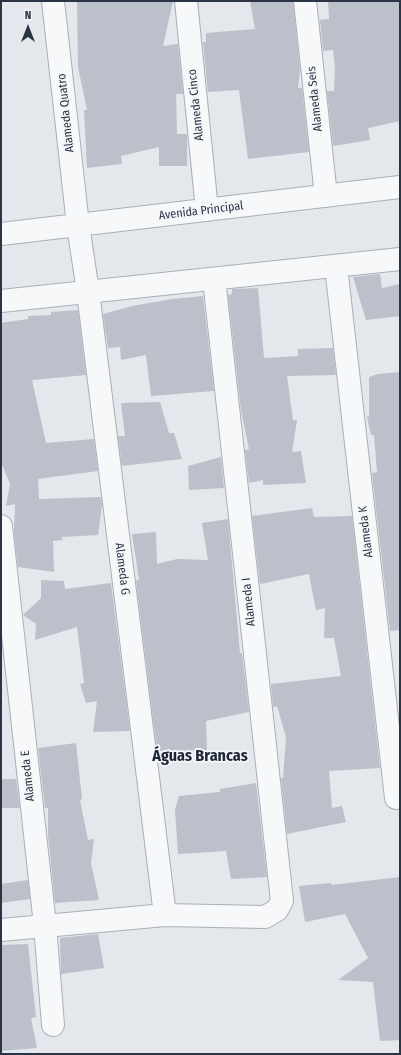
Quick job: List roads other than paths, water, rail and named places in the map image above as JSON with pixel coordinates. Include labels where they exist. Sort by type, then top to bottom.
[{"type":"street","name":"Alameda Quatro","points":[[53,1],[78,225]]},
{"type":"street","name":"Alameda Cinco","points":[[186,1],[207,210]]},
{"type":"street","name":"Alameda Seis","points":[[305,1],[326,196]]},
{"type":"street","name":"Avenida Principal","points":[[1,234],[400,187]]},
{"type":"street","name":"Alameda G","points":[[78,225],[88,292],[165,914]]},
{"type":"street","points":[[1,301],[400,259]]},
{"type":"street","name":"Alameda K","points":[[336,266],[396,798]]},
{"type":"street","name":"Alameda I","points":[[165,914],[266,917],[277,910],[282,901],[214,279]]},
{"type":"street","name":"Alameda E","points":[[1,526],[45,925],[53,1025]]},
{"type":"street","points":[[1,930],[165,914]]},
{"type":"district","name":"Águas Brancas","points":[[200,757]]}]
